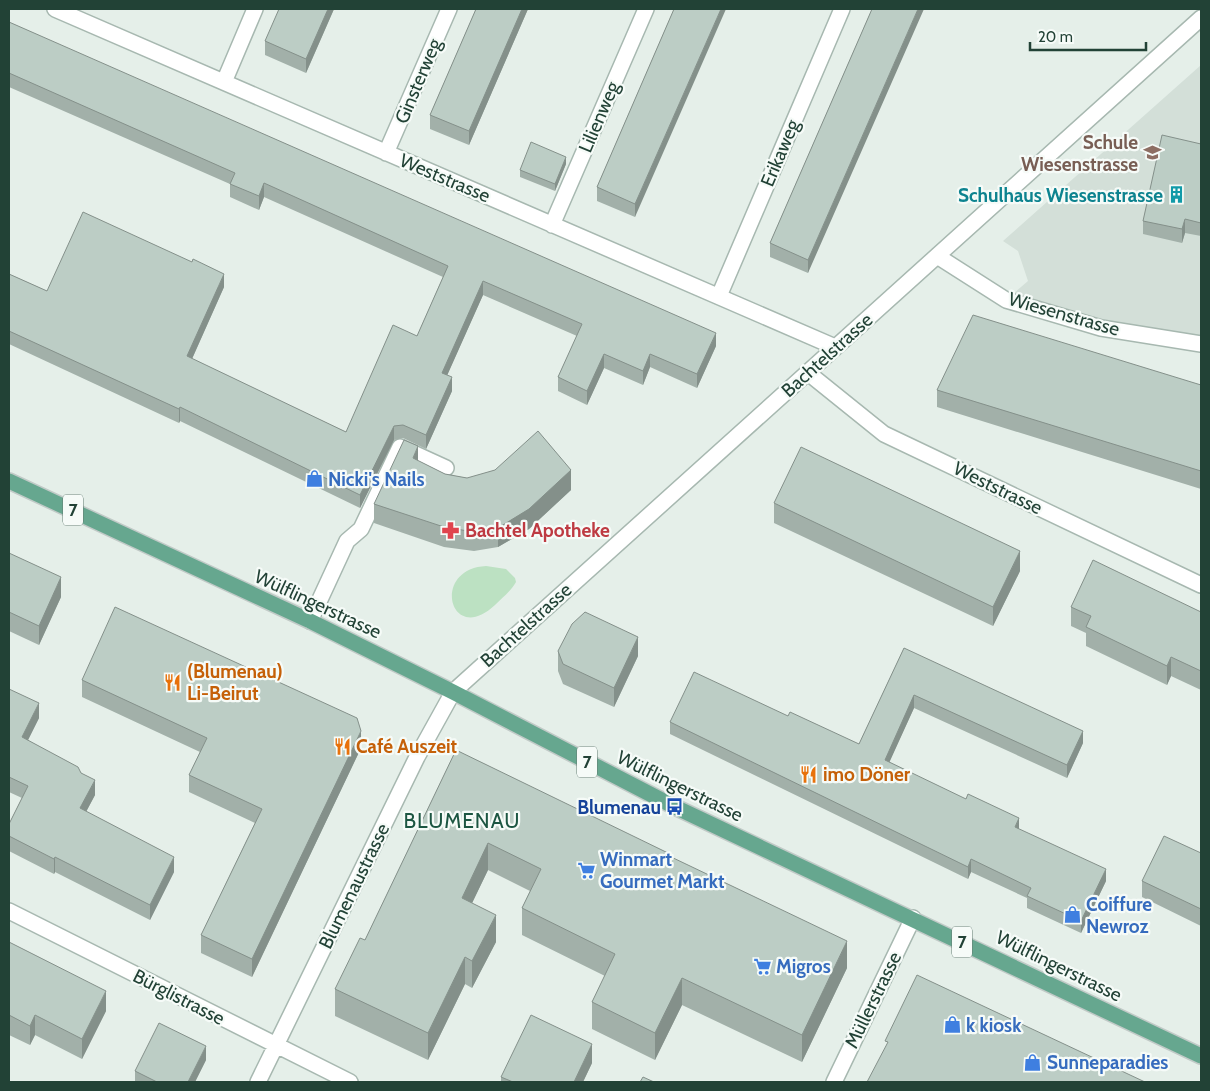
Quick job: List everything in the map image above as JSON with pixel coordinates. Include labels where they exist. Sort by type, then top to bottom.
[{"type":"main road","name":"Wülflingerstrasse","points":[[9,481],[310,621],[676,807],[1201,1056]]},
{"type":"street","name":"Weststrasse","points":[[56,9],[835,347]]},
{"type":"street","points":[[224,82],[255,9]]},
{"type":"street","name":"Ginsterweg","points":[[386,152],[449,9]]},
{"type":"street","name":"Lilienweg","points":[[552,224],[646,9]]},
{"type":"street","name":"Erikaweg","points":[[718,296],[842,9]]},
{"type":"street","name":"Bachtelstrasse","points":[[453,692],[1201,18]]},
{"type":"street","name":"Wiesenstrasse","points":[[937,256],[1006,300],[1101,328],[1201,344]]},
{"type":"street","name":"Weststrasse","points":[[807,372],[884,434],[1201,585]]},
{"type":"street","points":[[310,621],[347,541],[361,529],[400,447],[446,468]]},
{"type":"street","name":"Blumenaustrasse","points":[[258,1082],[417,758],[453,692]]},
{"type":"street","name":"Bürglistrasse","points":[[9,911],[350,1082]]},
{"type":"street","name":"Müllerstrasse","points":[[834,1082],[913,918]]},
{"type":"shaded area","name":"Schule Wiesenstrasse","points":[[1201,65],[1201,344],[1006,300],[1028,281],[1018,251],[1003,241]]},
{"type":"green space","points":[[486,566],[506,569],[515,578],[516,582],[495,605],[479,616],[467,617],[458,612],[453,602],[452,591],[457,579],[468,570]]},
{"type":"building","points":[[279,9],[328,9],[306,59],[265,41]]},
{"type":"building","points":[[476,9],[522,9],[469,131],[430,115]]},
{"type":"building","points":[[674,9],[721,9],[635,204],[597,187]]},
{"type":"building","points":[[872,9],[918,9],[808,260],[770,243]]},
{"type":"building","points":[[9,22],[716,333],[697,374],[650,354],[643,371],[604,354],[587,391],[558,377],[582,324],[483,281],[442,373],[452,377],[426,435],[403,425],[394,426],[360,495],[180,407],[179,409],[9,331],[9,274],[47,291],[83,212],[192,262],[193,259],[224,274],[187,356],[346,432],[393,325],[417,336],[448,266],[264,183],[259,196],[230,184],[235,173],[9,73]]},
{"type":"building","name":"Schulhaus Wiesenstrasse","points":[[1162,135],[1201,144],[1201,223],[1185,219],[1182,229],[1143,221]]},
{"type":"building","points":[[531,142],[566,157],[555,184],[520,170]]},
{"type":"building","points":[[973,315],[1201,385],[1201,471],[937,390]]},
{"type":"building","points":[[538,431],[571,470],[529,509],[498,528],[474,532],[444,527],[374,504],[404,440],[418,446],[413,458],[445,474],[467,478],[495,470]]},
{"type":"building","points":[[801,447],[1020,551],[993,607],[774,503]]},
{"type":"building","points":[[9,553],[61,577],[39,626],[9,612]]},
{"type":"building","points":[[1093,560],[1201,612],[1201,671],[1171,657],[1167,666],[1086,627],[1091,616],[1071,607]]},
{"type":"building","points":[[115,607],[357,718],[361,731],[252,959],[201,935],[262,809],[189,775],[207,738],[82,680]]},
{"type":"building","points":[[585,612],[638,637],[614,688],[563,664],[558,651],[572,624]]},
{"type":"building","points":[[904,648],[1083,731],[1067,765],[914,695],[885,760],[966,799],[968,794],[1019,818],[1015,827],[1106,869],[1081,921],[1027,896],[1031,888],[971,859],[968,867],[670,722],[694,672],[788,716],[790,712],[859,744]]},
{"type":"building","points":[[9,689],[39,703],[22,737],[78,767],[81,773],[95,780],[80,808],[174,857],[150,905],[9,836],[9,824],[28,786],[9,777]]},
{"type":"building","points":[[456,750],[668,853],[667,855],[847,941],[802,1035],[682,978],[655,1033],[592,1002],[615,954],[522,908],[541,869],[488,843],[462,898],[496,915],[472,961],[465,957],[428,1033],[335,989],[360,938],[365,940]]},
{"type":"building","points":[[1164,836],[1201,853],[1201,909],[1142,881]]},
{"type":"building","points":[[9,942],[106,991],[82,1039],[35,1015],[30,1026],[9,1015]]},
{"type":"building","points":[[917,975],[1145,1082],[867,1082],[888,1042],[885,1041]]},
{"type":"building","points":[[531,1015],[592,1044],[574,1082],[513,1082],[501,1077]]},
{"type":"building","points":[[159,1023],[206,1046],[188,1082],[157,1082],[135,1071]]},
{"type":"building","points":[[643,1077],[654,1082],[640,1082]]},
{"type":"place","name":"Schule Wiesenstrasse","points":[[1152,153]]},
{"type":"place","name":"Schulhaus Wiesenstrasse","points":[[1177,195]]},
{"type":"place","name":"Nicki's Nails","points":[[314,479]]},
{"type":"place","name":"Bachtel Apotheke","points":[[451,530]]},
{"type":"place","name":"(Blumenau) Li-Beirut","points":[[173,682]]},
{"type":"place","name":"Café Auszeit","points":[[342,746]]},
{"type":"place","name":"imo Döner","points":[[809,774]]},
{"type":"place","name":"Blumenau","points":[[675,807]]},
{"type":"place","name":"Winmart Gourmet Markt","points":[[586,870]]},
{"type":"place","name":"Coiffure Newroz","points":[[1072,915]]},
{"type":"place","name":"Migros","points":[[762,966]]},
{"type":"place","name":"k kiosk","points":[[952,1025]]},
{"type":"place","name":"Sunneparadies","points":[[1033,1062]]},
{"type":"district","name":"BLUMENAU","points":[[462,820]]}]
